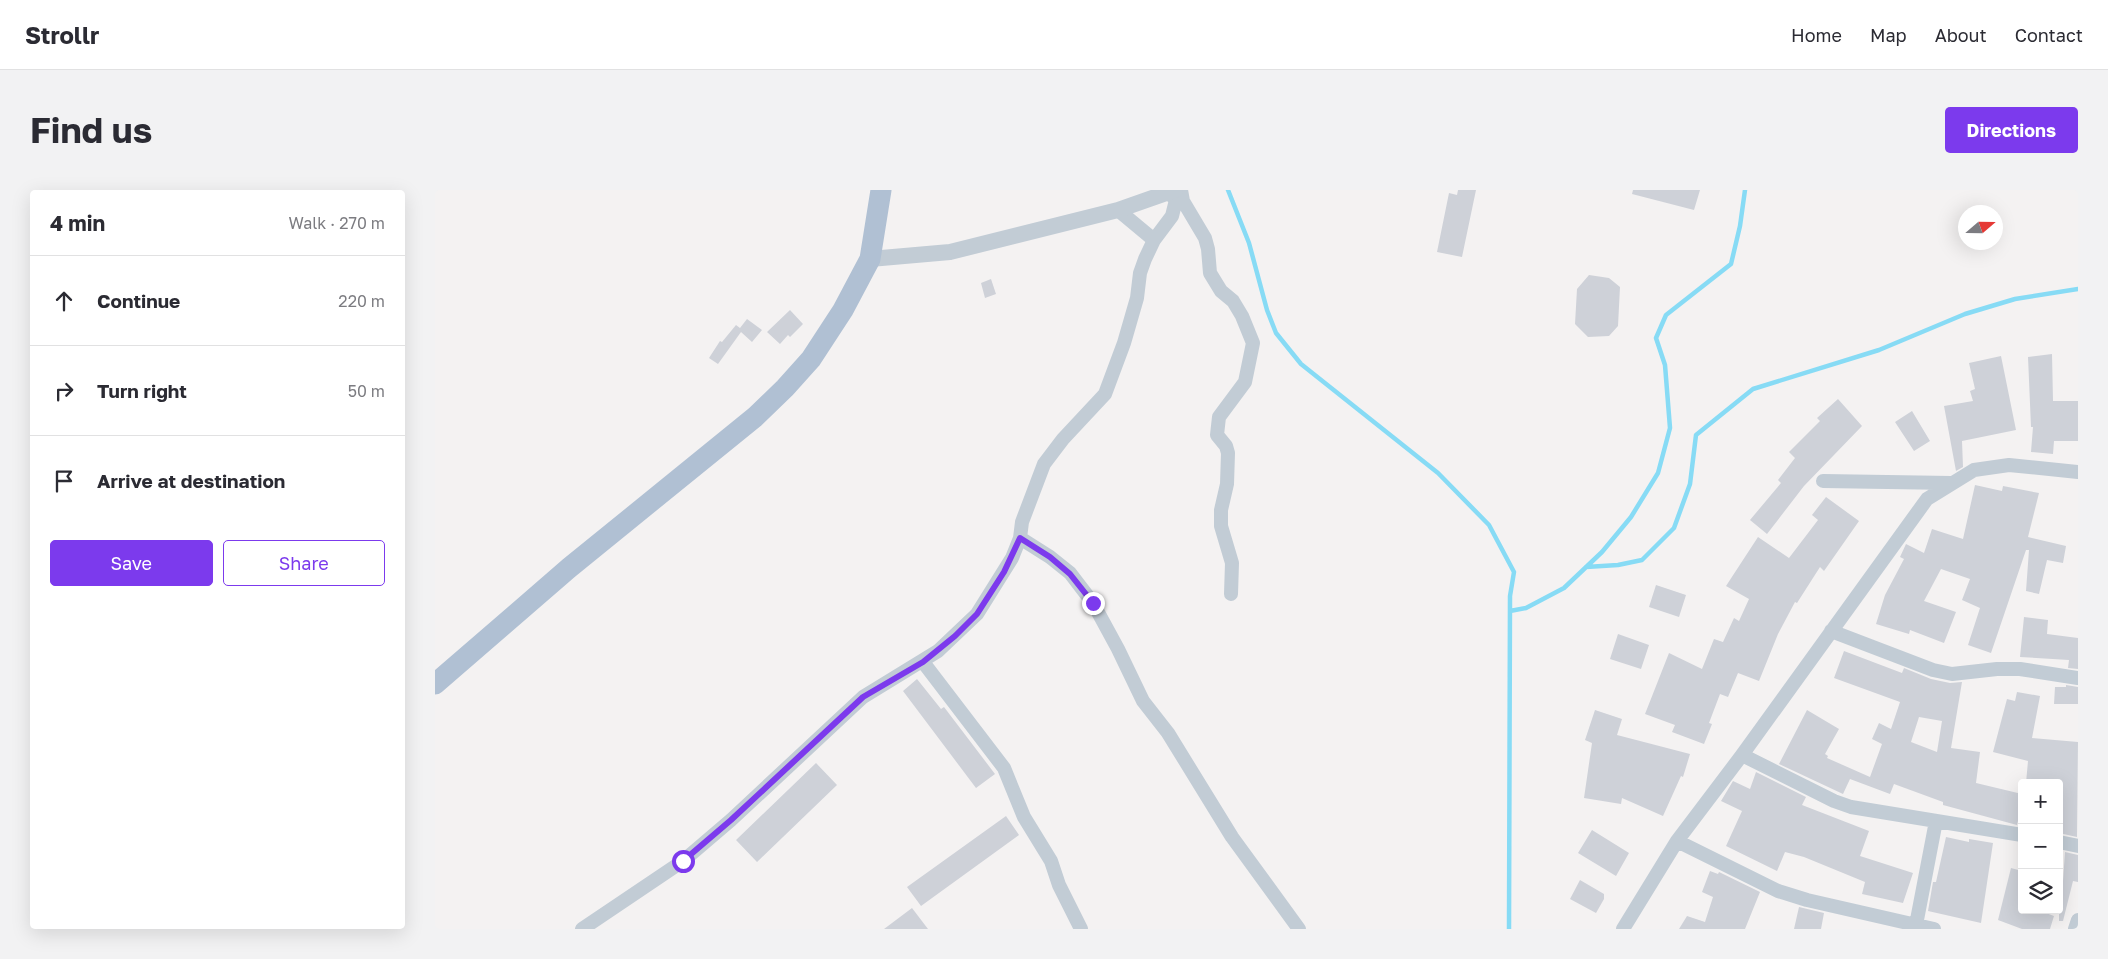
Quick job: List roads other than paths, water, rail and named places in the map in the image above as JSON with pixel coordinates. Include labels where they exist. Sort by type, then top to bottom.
[{"type":"main road","points":[[435,684],[569,568],[755,417],[785,388],[811,359],[822,343],[843,310],[870,258],[881,190]]},
{"type":"street","points":[[870,258],[950,252],[1118,210],[1175,191]]},
{"type":"street","points":[[582,929],[600,925],[683,861],[731,820],[863,697],[923,662],[955,636],[977,614],[1004,572],[1020,538],[1022,522],[1044,464],[1063,438],[1105,394],[1124,344],[1137,298],[1143,266],[1154,240],[1172,216],[1176,200],[1175,191]]},
{"type":"street","points":[[1175,191],[1201,228],[1209,249],[1211,273],[1221,291],[1233,302],[1242,316],[1253,343],[1245,382],[1219,418],[1217,435],[1226,446],[1228,453],[1227,484],[1221,510],[1221,526],[1233,563],[1231,594]]},
{"type":"street","points":[[1118,210],[1154,240]]},
{"type":"street","points":[[1623,929],[1677,841],[1742,755],[1927,499],[1974,470],[2009,465],[2078,472]]},
{"type":"street","points":[[1823,481],[1951,483]]},
{"type":"street","points":[[1020,538],[1050,557],[1070,574],[1093,603],[1143,701],[1168,733],[1232,837],[1299,929]]},
{"type":"street","points":[[1831,631],[1933,670],[1952,674],[2012,669],[2078,678]]},
{"type":"street","points":[[923,662],[1004,768],[1025,817],[1051,861],[1059,885],[1081,929]]},
{"type":"street","points":[[1742,755],[1834,801],[1851,806],[2018,834]]},
{"type":"street","points":[[1916,925],[1935,820]]},
{"type":"street","points":[[1677,841],[1778,891],[1807,900],[1934,929]]},
{"type":"street","points":[[2063,843],[2078,846]]},
{"type":"street","points":[[2075,929],[2078,920]]},
{"type":"waterway","points":[[1228,190],[1249,243],[1267,310],[1276,333],[1301,364],[1438,473],[1489,525],[1514,572],[1510,596],[1509,929]]},
{"type":"waterway","points":[[1510,611],[1526,608],[1564,588],[1602,552],[1631,517],[1658,473],[1670,428],[1665,365],[1656,338],[1666,315],[1731,264],[1740,226],[1745,190]]},
{"type":"waterway","points":[[1586,567],[1618,565],[1642,560],[1674,528],[1690,484],[1696,435],[1753,389],[1879,350],[1965,314],[2015,299],[2078,289]]}]
